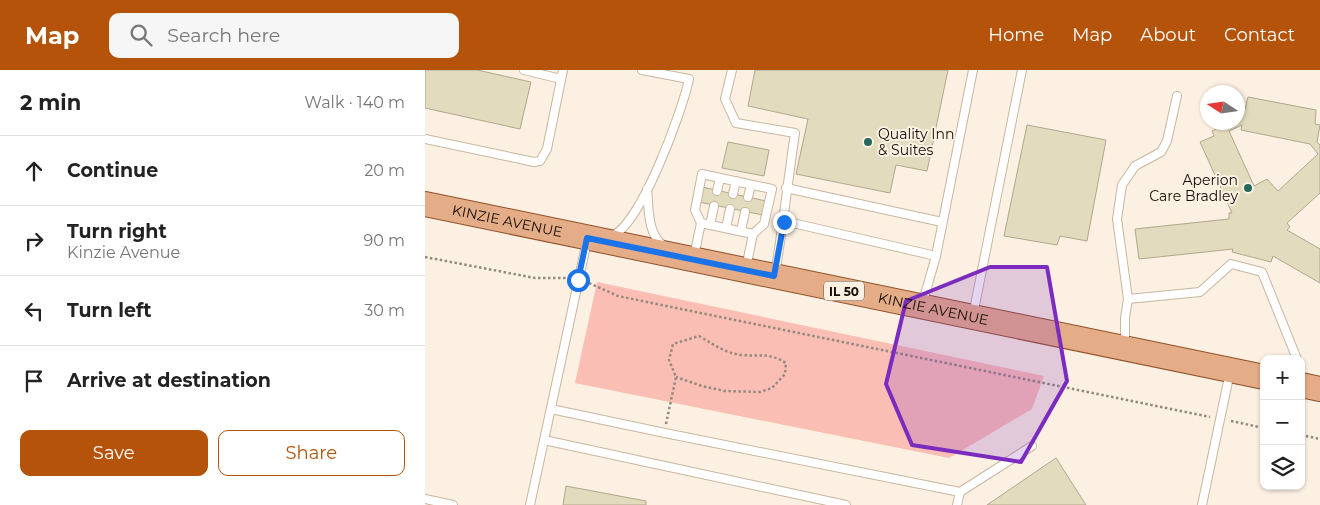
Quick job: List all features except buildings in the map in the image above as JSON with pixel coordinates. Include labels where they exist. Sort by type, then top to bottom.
[{"type":"main road","name":"KINZIE AVENUE","points":[[425,204],[1260,376]]},
{"type":"main road","points":[[1305,386],[1320,388]]},
{"type":"lane","points":[[524,70],[561,79]]},
{"type":"lane","points":[[425,139],[534,162],[540,161],[547,149],[563,70]]},
{"type":"lane","points":[[641,70],[689,79]]},
{"type":"lane","points":[[530,505],[578,280],[592,239],[615,235],[631,220],[679,117],[691,70]]},
{"type":"lane","points":[[732,70],[725,99],[736,123],[795,133],[786,188],[784,222],[774,276]]},
{"type":"lane","points":[[921,306],[936,256],[973,70]]},
{"type":"lane","points":[[973,317],[1022,70]]},
{"type":"lane","points":[[1125,348],[1125,318],[1128,299],[1117,219],[1122,185],[1135,166],[1161,152],[1167,141],[1177,96]]},
{"type":"lane","points":[[746,270],[753,234],[765,224],[772,189],[702,174],[695,210],[705,224],[753,234]]},
{"type":"lane","points":[[717,190],[720,178]]},
{"type":"lane","points":[[733,194],[735,181]]},
{"type":"lane","points":[[748,197],[751,185]]},
{"type":"lane","points":[[786,188],[942,222]]},
{"type":"lane","points":[[647,189],[651,230],[659,243],[686,258],[714,206]]},
{"type":"lane","points":[[726,228],[730,209]]},
{"type":"lane","points":[[741,232],[745,212]]},
{"type":"lane","points":[[784,222],[936,256]]},
{"type":"lane","points":[[1128,299],[1200,292],[1231,264],[1262,272],[1295,355]]},
{"type":"lane","points":[[1202,505],[1231,370]]},
{"type":"lane","points":[[551,408],[665,433],[960,492],[1032,446]]},
{"type":"lane","points":[[544,440],[846,505]]},
{"type":"lane","points":[[957,505],[960,492]]},
{"type":"lane","points":[[425,499],[453,505]]},
{"type":"path","points":[[425,256],[535,278],[564,277],[593,284],[618,296],[1260,427]]},
{"type":"path","points":[[665,433],[676,378],[669,360],[673,344],[699,336],[726,352],[743,355],[775,356],[786,362],[785,374],[772,388],[760,392],[725,391],[676,378]]},
{"type":"path","points":[[1305,436],[1320,439]]},
{"type":"highlighted area","points":[[990,267],[1047,267],[1067,381],[1021,462],[912,445],[886,384],[906,301]]},
{"type":"shaded area","points":[[597,282],[1044,376],[1032,409],[949,458],[575,383]]},
{"type":"place","name":"Quality Inn & Suites","points":[[868,142]]},
{"type":"place","name":"Aperion Care Bradley","points":[[1248,188]]},
{"type":"route","points":[[578,280],[587,238],[774,276],[784,222]]}]
